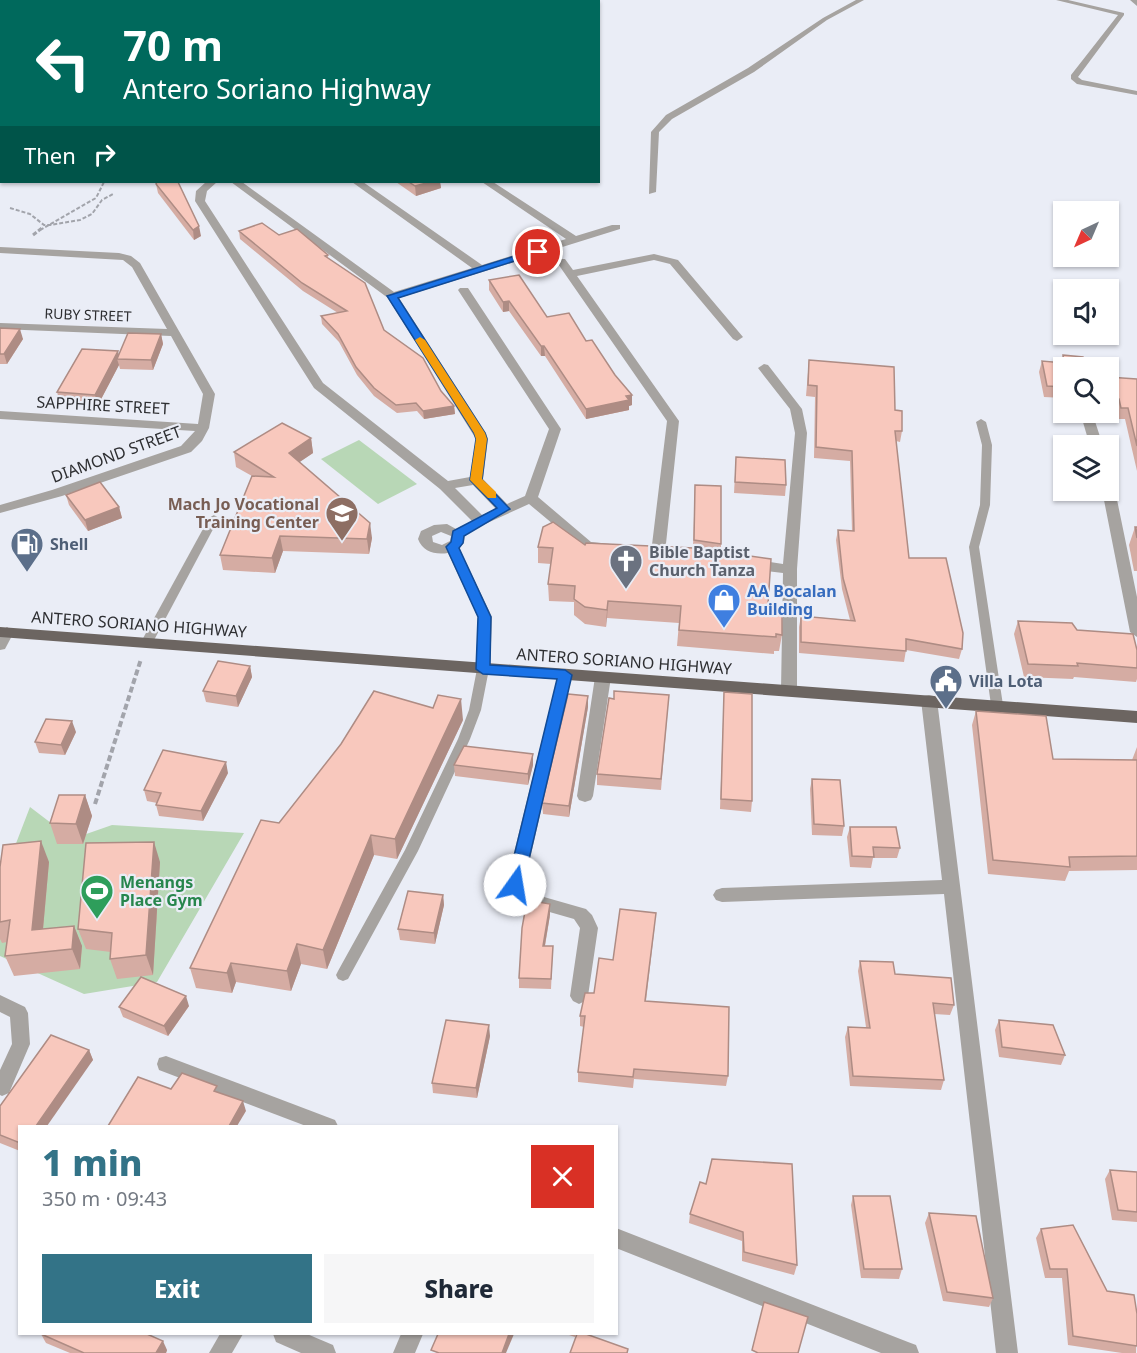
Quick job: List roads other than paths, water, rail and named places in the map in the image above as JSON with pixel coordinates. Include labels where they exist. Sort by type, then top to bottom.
[{"type":"main road","name":"ANTERO SORIANO HIGHWAY","points":[[2,636],[147,642],[1137,717]]},
{"type":"street","points":[[210,183],[203,187],[199,194],[200,201],[318,385],[445,486],[480,521]]},
{"type":"street","points":[[237,183],[392,296],[480,433],[482,439],[476,480]]},
{"type":"street","points":[[358,183],[482,270]]},
{"type":"street","points":[[489,183],[575,240]]},
{"type":"street","points":[[392,296],[616,227]]},
{"type":"street","name":"DIAMOND STREET","points":[[0,250],[127,258],[136,265],[209,394],[203,428],[194,444],[177,453],[57,493],[0,509]]},
{"type":"street","points":[[571,274],[654,257],[664,258],[674,262],[737,337]]},
{"type":"street","points":[[561,261],[673,421],[658,553]]},
{"type":"street","points":[[464,290],[555,429],[531,498],[480,521],[455,540],[484,617],[483,669]]},
{"type":"street","name":"RUBY STREET","points":[[0,326],[174,333]]},
{"type":"street","points":[[764,368],[796,409],[801,433],[790,569],[789,690]]},
{"type":"street","name":"SAPPHIRE STREET","points":[[0,415],[203,428]]},
{"type":"street","points":[[445,486],[476,480]]},
{"type":"street","points":[[476,480],[504,509]]},
{"type":"street","points":[[531,498],[588,546],[623,549]]},
{"type":"street","points":[[1110,501],[1137,632]]},
{"type":"street","points":[[735,562],[790,569]]},
{"type":"street","points":[[565,675],[515,885],[517,892],[524,898],[580,914],[586,920],[589,928],[579,996]]},
{"type":"street","points":[[585,796],[603,677]]},
{"type":"street","points":[[928,700],[1007,1353]]},
{"type":"street","points":[[722,895],[951,887]]},
{"type":"street","points":[[0,1004],[19,1013],[21,1044],[2,1087]]},
{"type":"street","points":[[166,1064],[325,1125]]},
{"type":"street","points":[[618,1240],[908,1353]]},
{"type":"street","points":[[220,1353],[231,1335]]},
{"type":"street","points":[[286,1335],[326,1353]]},
{"type":"street","points":[[404,1353],[412,1335]]},
{"type":"lane","points":[[652,192],[655,132],[669,117],[751,70],[825,19],[861,0]]},
{"type":"lane","points":[[1059,0],[1122,14],[1074,77],[1080,82],[1137,93]]},
{"type":"lane","points":[[981,422],[987,445],[985,505],[974,547],[997,705]]},
{"type":"lane","points":[[147,642],[214,518]]},
{"type":"lane","points":[[343,975],[411,851],[464,740],[475,710],[483,669]]},
{"type":"place","name":"Mach Jo Vocational Training Center","points":[[342,542]]},
{"type":"place","name":"Shell","points":[[27,573]]},
{"type":"place","name":"Bible Baptist Church Tanza","points":[[626,590]]},
{"type":"place","name":"AA Bocalan Building","points":[[724,629]]},
{"type":"place","name":"Villa Lota","points":[[946,710]]},
{"type":"place","name":"Menangs Place Gym","points":[[97,920]]}]
